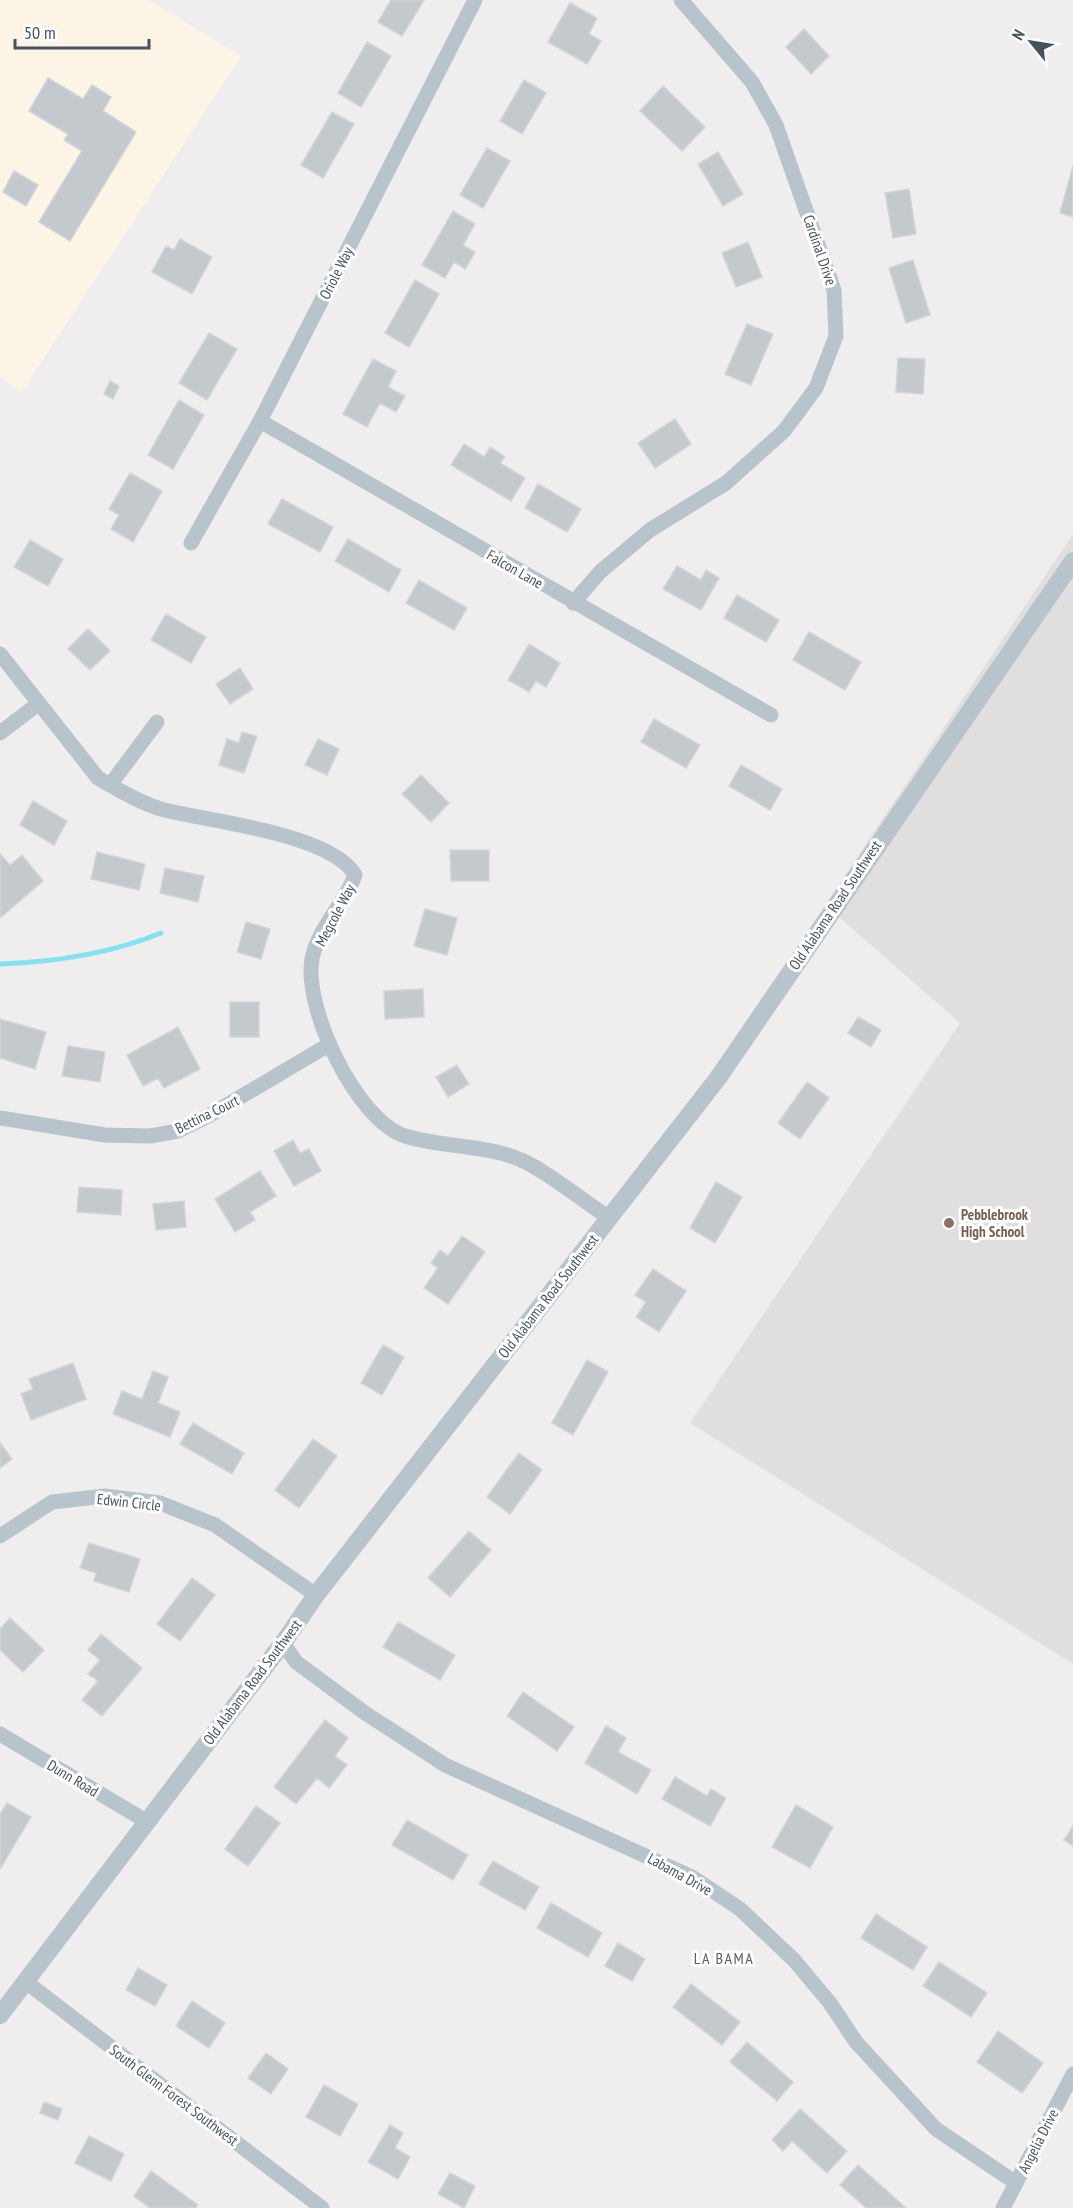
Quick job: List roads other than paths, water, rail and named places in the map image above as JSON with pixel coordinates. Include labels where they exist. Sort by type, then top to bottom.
[{"type":"street","name":"Oriole Way","points":[[191,543],[260,421],[475,0]]},
{"type":"street","name":"Cardinal Drive","points":[[573,603],[601,571],[650,530],[726,483],[784,431],[816,388],[836,336],[834,290],[776,125],[752,82],[681,0]]},
{"type":"street","name":"Falcon Lane","points":[[260,421],[771,716]]},
{"type":"street","name":"Old Alabama Road Southwest","points":[[0,2015],[284,1643],[316,1595],[718,1078],[1073,561]]},
{"type":"street","name":"Megcole Way","points":[[0,654],[98,778],[161,809],[295,838],[349,864],[355,875],[349,893],[333,915],[312,958],[311,988],[330,1044],[351,1086],[368,1111],[403,1136],[520,1160],[608,1217]]},
{"type":"street","points":[[0,733],[38,704]]},
{"type":"street","points":[[110,785],[157,722]]},
{"type":"street","name":"Bettina Court","points":[[0,1118],[105,1135],[150,1136],[178,1131],[210,1116],[330,1044]]},
{"type":"street","name":"Edwin Circle","points":[[0,1536],[52,1502],[105,1496],[160,1503],[214,1524],[316,1595]]},
{"type":"street","name":"Labama Drive","points":[[284,1643],[296,1662],[365,1713],[445,1765],[692,1877],[740,1909],[794,1960],[830,2003],[856,2042],[936,2129],[1016,2183]]},
{"type":"street","name":"Dunn Road","points":[[0,1734],[146,1821]]},
{"type":"street","name":"South Glenn Forest Southwest","points":[[26,1982],[322,2208]]},
{"type":"street","name":"Angelia Drive","points":[[1003,2208],[1073,2074]]},
{"type":"waterway","points":[[0,964],[82,956],[161,933]]},
{"type":"place","name":"Pebblebrook High School","points":[[949,1223]]},
{"type":"district","name":"LA BAMA","points":[[724,1958]]}]
